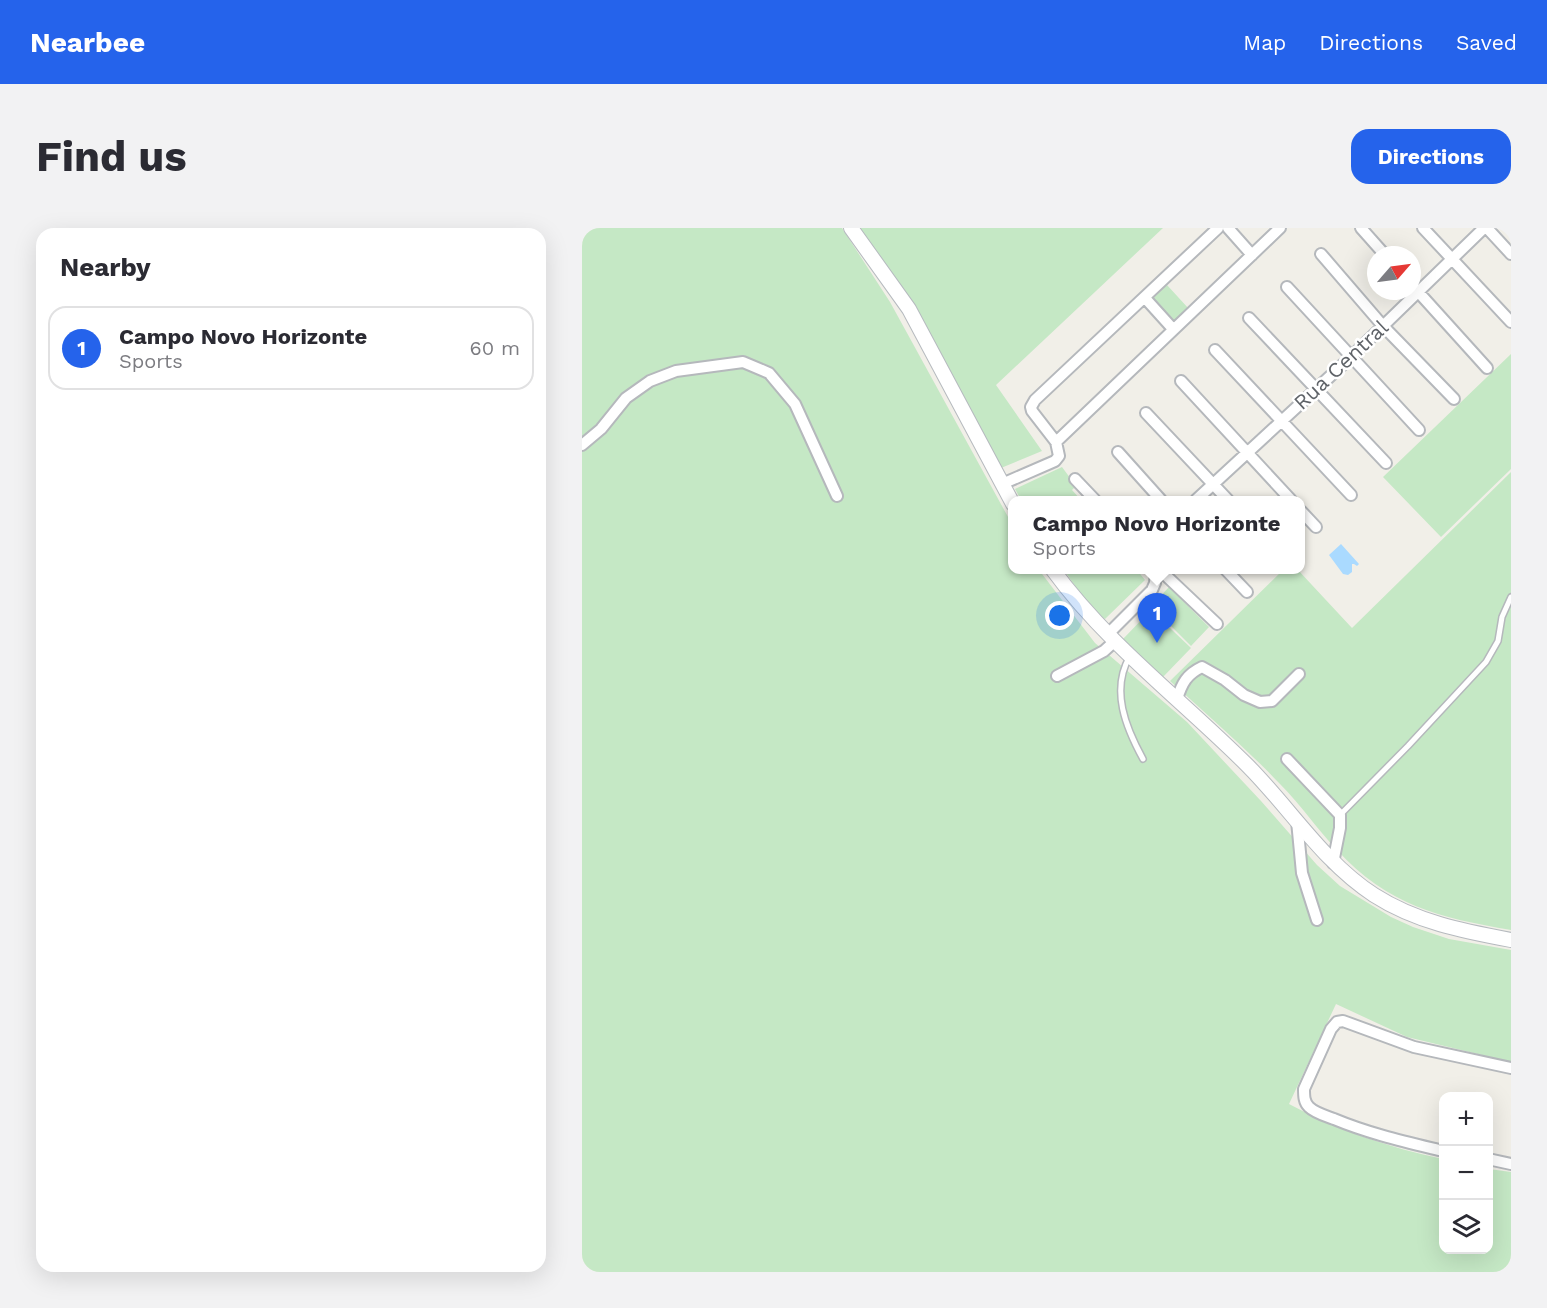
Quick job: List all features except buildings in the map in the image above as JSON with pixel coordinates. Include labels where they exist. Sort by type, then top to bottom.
[{"type":"main road","points":[[851,228],[909,309],[1009,496]]},
{"type":"main road","points":[[1056,574],[1086,613],[1264,782],[1333,863],[1373,894],[1397,909],[1437,924],[1511,940]]},
{"type":"street","points":[[1002,484],[1054,461],[1059,454],[1056,442],[1036,418],[1032,404],[1218,228]]},
{"type":"street","points":[[1228,228],[1252,255]]},
{"type":"street","points":[[1056,442],[1280,228]]},
{"type":"street","points":[[1361,228],[1377,246]]},
{"type":"street","points":[[1423,228],[1511,322]]},
{"type":"street","points":[[1485,228],[1511,254]]},
{"type":"street","name":"Rua Central","points":[[1421,284],[1485,228]]},
{"type":"street","points":[[1321,254],[1383,326],[1454,399]]},
{"type":"street","points":[[1287,287],[1419,430]]},
{"type":"street","points":[[1421,296],[1487,368]]},
{"type":"street","points":[[1145,298],[1173,329]]},
{"type":"street","name":"Rua Central","points":[[1201,496],[1351,357],[1405,300]]},
{"type":"street","points":[[1249,318],[1386,463]]},
{"type":"street","points":[[1215,350],[1351,495]]},
{"type":"street","points":[[582,445],[601,429],[626,398],[650,381],[676,371],[743,362],[769,373],[795,404],[837,496]]},
{"type":"street","points":[[1181,381],[1286,496]]},
{"type":"street","points":[[1146,413],[1223,496]]},
{"type":"street","points":[[1118,452],[1157,496]]},
{"type":"street","points":[[1075,479],[1090,496]]},
{"type":"street","points":[[1305,515],[1316,527]]},
{"type":"street","points":[[1058,676],[1104,651],[1152,590],[1157,574]]},
{"type":"street","points":[[1162,574],[1217,624]]},
{"type":"street","points":[[1230,574],[1248,592]]},
{"type":"street","points":[[1178,699],[1182,684],[1191,672],[1202,667],[1225,680],[1244,695],[1260,702],[1272,701],[1299,674]]},
{"type":"street","points":[[1287,759],[1340,815],[1340,828],[1333,863]]},
{"type":"street","points":[[1297,820],[1302,873],[1317,920]]},
{"type":"street","points":[[1439,1150],[1353,1127],[1314,1111],[1308,1106],[1304,1099],[1304,1089],[1331,1029],[1337,1022],[1343,1021],[1414,1047],[1511,1068]]},
{"type":"street","points":[[1493,1161],[1511,1164]]},
{"type":"lane","points":[[1340,815],[1486,662],[1498,641],[1502,617],[1511,597]]},
{"type":"lane","points":[[1131,655],[1122,673],[1121,701],[1128,726],[1143,759]]},
{"type":"green space","points":[[582,228],[842,228],[890,302],[1008,517],[1008,574],[1042,574],[1095,643],[1187,722],[1317,865],[1340,886],[1391,917],[1413,927],[1449,939],[1511,950],[1511,1062],[1407,1037],[1336,1004],[1289,1104],[1364,1137],[1439,1158],[1439,1254],[1493,1254],[1493,1170],[1511,1172],[1511,1272],[582,1272]]},
{"type":"green space","points":[[857,228],[1163,228],[996,385],[1042,451],[1001,468]]},
{"type":"green space","points":[[1167,285],[1189,309],[1174,322],[1152,299]]},
{"type":"green space","points":[[1511,354],[1511,469],[1441,537],[1383,477]]},
{"type":"green space","points":[[1062,467],[1076,486],[1072,490],[1077,496],[1019,496],[1015,489]]},
{"type":"green space","points":[[1511,472],[1511,930],[1438,914],[1395,896],[1375,884],[1337,850],[1267,771],[1170,681],[1279,574],[1302,574],[1352,628]]},
{"type":"green space","points":[[1067,574],[1140,574],[1145,580],[1105,619],[1093,612]]},
{"type":"green space","points":[[1169,587],[1209,627],[1191,646],[1151,606]]},
{"type":"green space","points":[[1151,610],[1191,648],[1163,677],[1123,639]]},
{"type":"water","points":[[1341,544],[1359,564],[1357,566],[1352,564],[1352,572],[1348,575],[1343,574],[1329,555]]},
{"type":"place","name":"Campo Novo Horizonte","points":[[1157,643]]}]
